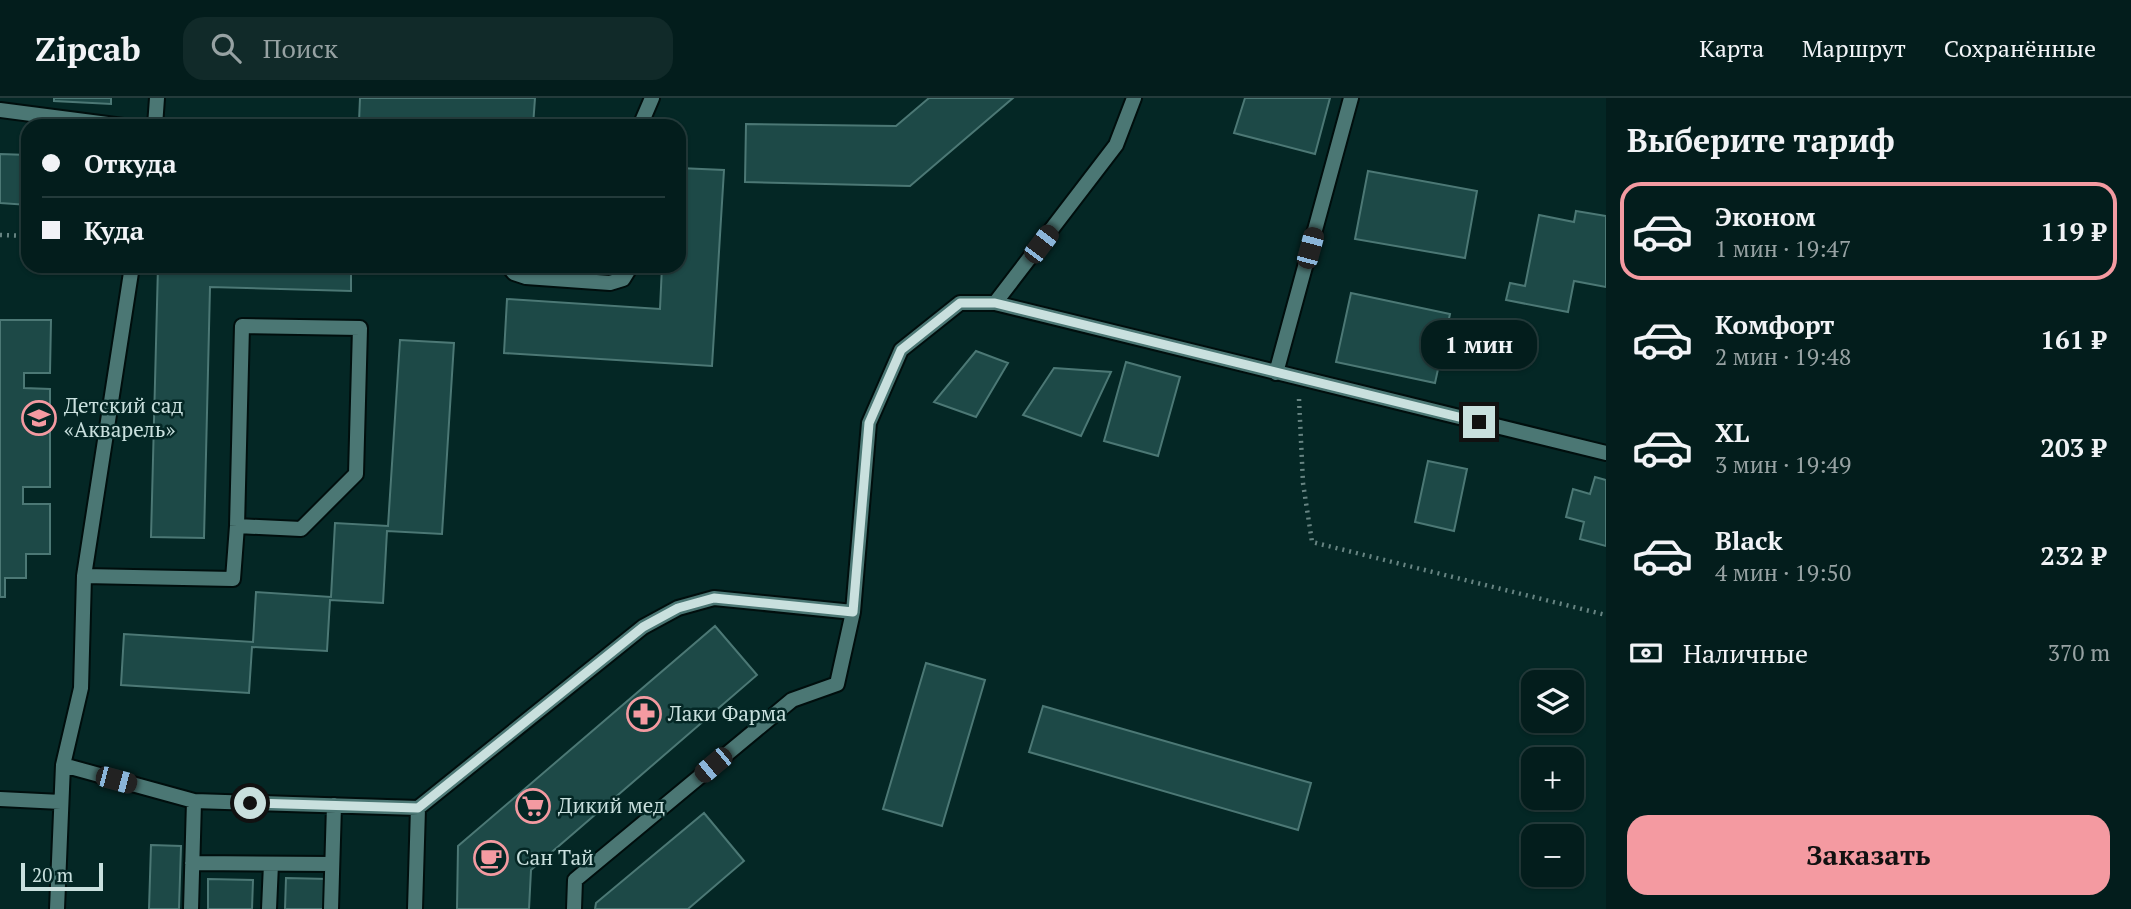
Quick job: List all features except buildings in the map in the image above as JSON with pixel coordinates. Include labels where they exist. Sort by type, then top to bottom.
[{"type":"lane","points":[[156,119],[157,98]]},
{"type":"lane","points":[[643,119],[652,98]]},
{"type":"lane","points":[[995,303],[1116,145],[1135,98]]},
{"type":"lane","points":[[1276,373],[1351,98]]},
{"type":"lane","points":[[0,110],[23,105],[90,119]]},
{"type":"lane","points":[[57,909],[63,765],[81,688],[84,576],[131,273]]},
{"type":"lane","points":[[514,273],[526,277],[610,283],[623,279],[627,273]]},
{"type":"lane","points":[[574,909],[575,880],[792,700],[837,684],[853,612],[869,423],[901,350],[960,303],[995,303],[1606,453]]},
{"type":"lane","points":[[84,576],[233,579],[237,526],[242,326],[360,328],[356,474],[301,529],[237,526]]},
{"type":"lane","points":[[63,765],[194,801],[418,808],[643,627],[678,608],[714,598],[853,612]]},
{"type":"lane","points":[[0,799],[61,802]]},
{"type":"lane","points":[[191,909],[194,801]]},
{"type":"lane","points":[[331,909],[334,805]]},
{"type":"lane","points":[[415,909],[418,808]]},
{"type":"lane","points":[[192,863],[332,864]]},
{"type":"lane","points":[[270,909],[271,864]]},
{"type":"path","points":[[0,235],[21,236]]},
{"type":"path","points":[[1276,373],[1299,395],[1303,484],[1312,542],[1606,615]]},
{"type":"place","name":"Детский сад «Акварель»","points":[[39,418]]},
{"type":"place","name":"Лаки Фарма","points":[[644,714]]},
{"type":"place","name":"Дикий мед","points":[[533,806]]},
{"type":"place","name":"Сан Тай","points":[[491,858]]},
{"type":"route","points":[[250,803],[418,808],[643,627],[678,608],[714,598],[853,612],[869,423],[901,350],[960,303],[995,303],[1479,422]]}]
